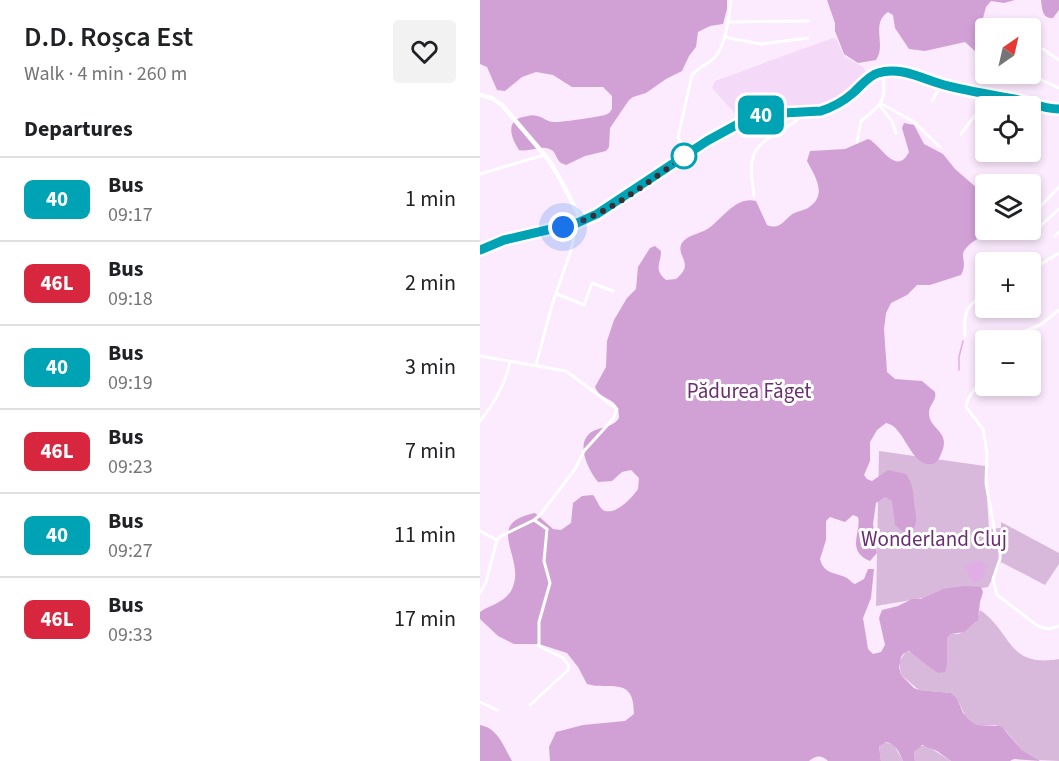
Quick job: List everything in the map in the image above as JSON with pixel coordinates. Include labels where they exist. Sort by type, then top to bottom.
[{"type":"main road","points":[[480,250],[504,240],[579,222],[612,206],[687,154],[731,127],[754,116],[821,111],[836,105],[855,92],[873,75],[883,72],[903,73],[994,96]]},
{"type":"main road","points":[[480,95],[492,98],[502,105],[544,155],[559,177],[579,222]]},
{"type":"main road","points":[[1041,108],[1059,109]]},
{"type":"street","points":[[687,154],[678,138],[692,75],[696,69],[715,58],[721,49],[731,0]]},
{"type":"street","points":[[727,22],[808,21]]},
{"type":"street","points":[[724,37],[761,44],[808,38]]},
{"type":"street","points":[[1043,49],[1059,60]]},
{"type":"street","points":[[857,142],[861,121],[880,105],[885,87],[883,72]]},
{"type":"street","points":[[1041,80],[1059,88]]},
{"type":"street","points":[[932,101],[942,84]]},
{"type":"street","points":[[961,134],[976,114],[986,94]]},
{"type":"street","points":[[880,105],[892,121],[896,133]]},
{"type":"street","points":[[880,105],[914,122],[940,147]]},
{"type":"street","points":[[754,196],[751,172],[754,153],[766,139],[793,124],[801,113]]},
{"type":"street","points":[[480,174],[544,155]]},
{"type":"street","points":[[1041,206],[1059,187]]},
{"type":"street","points":[[1041,226],[1059,209]]},
{"type":"street","points":[[536,365],[579,222]]},
{"type":"street","points":[[1055,236],[1059,232]]},
{"type":"street","points":[[1041,265],[1059,254]]},
{"type":"street","points":[[556,294],[584,305],[592,283],[613,291]]},
{"type":"street","points":[[965,336],[965,311],[975,301]]},
{"type":"street","points":[[1028,330],[1040,325],[1059,310]]},
{"type":"street","points":[[480,356],[566,371],[617,409],[613,419],[584,451],[574,469],[534,520],[497,540],[486,582],[480,593]]},
{"type":"street","points":[[480,421],[494,402],[507,377],[510,362]]},
{"type":"street","points":[[975,388],[966,406],[982,429],[987,452],[986,483],[995,533],[1001,538],[1000,560],[993,579],[994,589],[1000,599],[1038,626],[1048,629],[1059,626]]},
{"type":"street","points":[[530,705],[568,670],[569,666],[563,658],[538,646],[539,622],[550,583],[544,561],[547,530],[534,520]]},
{"type":"street","points":[[480,531],[497,540]]},
{"type":"street","points":[[480,702],[496,710]]},
{"type":"shaded area","points":[[833,38],[836,39],[845,57],[863,67],[866,74],[853,90],[825,107],[760,110],[739,118],[712,88],[715,81]]},
{"type":"shaded area","points":[[975,561],[981,561],[986,566],[983,578],[976,583],[970,579],[965,567]]},
{"type":"green space","points":[[480,0],[727,0],[727,9],[723,24],[710,26],[698,32],[696,47],[682,71],[646,93],[629,100],[610,128],[609,147],[606,151],[585,156],[566,165],[561,163],[554,152],[549,149],[519,150],[511,130],[514,122],[532,115],[557,122],[605,115],[612,109],[612,96],[603,87],[572,87],[553,75],[536,72],[522,77],[505,91],[497,90],[487,67],[480,64]]},
{"type":"green space","points":[[827,0],[1015,0],[1004,3],[991,1],[986,7],[983,18],[975,18],[975,51],[965,42],[925,51],[909,49],[895,28],[893,15],[888,12],[880,22],[880,48],[876,60],[858,63],[844,54],[835,31],[835,23]]},
{"type":"green space","points":[[1041,0],[1059,0],[1059,10],[1053,18],[1045,15]]},
{"type":"green space","name":"Pădurea Făget","points":[[904,123],[914,125],[924,144],[943,154],[955,169],[975,186],[975,240],[964,252],[964,268],[961,275],[930,285],[917,285],[907,295],[891,303],[886,313],[884,329],[887,372],[895,379],[922,381],[935,392],[935,398],[930,407],[930,419],[942,435],[944,446],[937,462],[924,463],[918,459],[893,426],[886,423],[877,430],[870,442],[870,461],[864,475],[872,481],[888,470],[906,474],[913,491],[915,526],[903,532],[895,525],[892,501],[885,497],[876,503],[873,524],[877,553],[870,561],[858,552],[856,540],[859,523],[858,517],[853,515],[845,522],[830,517],[826,521],[826,540],[820,559],[824,568],[855,584],[864,579],[868,569],[874,569],[871,598],[863,618],[868,649],[873,654],[881,652],[885,645],[879,618],[882,610],[912,599],[921,599],[943,589],[965,586],[981,587],[983,592],[978,620],[964,632],[951,634],[947,638],[945,672],[937,673],[909,651],[901,657],[899,667],[901,675],[919,690],[951,693],[957,698],[968,719],[977,725],[1001,726],[1022,750],[1040,761],[1014,759],[1010,761],[951,761],[937,751],[922,745],[914,752],[915,761],[903,761],[895,747],[886,742],[879,746],[881,761],[828,761],[819,756],[809,761],[550,761],[549,747],[556,732],[583,725],[625,721],[634,714],[630,694],[620,687],[587,684],[567,653],[539,644],[514,644],[498,636],[480,619],[480,612],[501,601],[511,591],[515,579],[515,567],[508,534],[511,525],[519,518],[535,513],[553,529],[561,530],[571,523],[573,503],[582,496],[593,495],[601,508],[610,511],[624,505],[638,489],[639,478],[631,470],[622,472],[612,481],[598,482],[585,458],[584,445],[589,434],[613,424],[619,418],[617,406],[601,395],[595,387],[606,367],[607,341],[614,320],[627,298],[636,289],[638,267],[650,248],[655,246],[661,251],[660,273],[666,280],[676,279],[682,274],[685,265],[680,249],[683,242],[709,228],[730,209],[742,202],[756,201],[767,225],[778,226],[793,214],[808,208],[818,197],[818,185],[807,161],[810,151],[845,149],[868,139],[893,160],[899,161],[904,159],[909,152],[902,128]]},
{"type":"green space","name":"Wonderland Cluj","points":[[879,451],[985,466],[989,529],[1001,528],[1001,522],[1059,553],[1059,564],[1045,585],[1001,562],[988,587],[876,606]]},
{"type":"green space","points":[[980,610],[991,619],[1020,654],[1042,660],[1059,659],[1059,761],[1038,760],[1022,750],[1006,731],[996,725],[977,725],[966,718],[957,698],[951,693],[919,690],[901,675],[899,662],[906,651],[914,653],[937,673],[947,665],[947,638],[951,634],[959,634],[976,622]]},
{"type":"green space","points":[[480,725],[496,734],[512,761],[480,761]]},
{"type":"green space","points":[[884,742],[894,745],[903,761],[881,761],[879,746]]},
{"type":"green space","points":[[919,746],[927,746],[951,761],[915,761],[914,752]]},
{"type":"waterway","points":[[959,370],[963,341]]},
{"type":"bus line","name":"40","points":[[480,250],[504,240],[577,223],[591,217],[612,206],[666,168],[741,121],[759,115],[829,109],[878,73],[890,71],[903,73],[973,92],[1013,99],[1048,109],[1059,109]]},
{"type":"route","points":[[563,227],[604,211],[684,156]]}]
